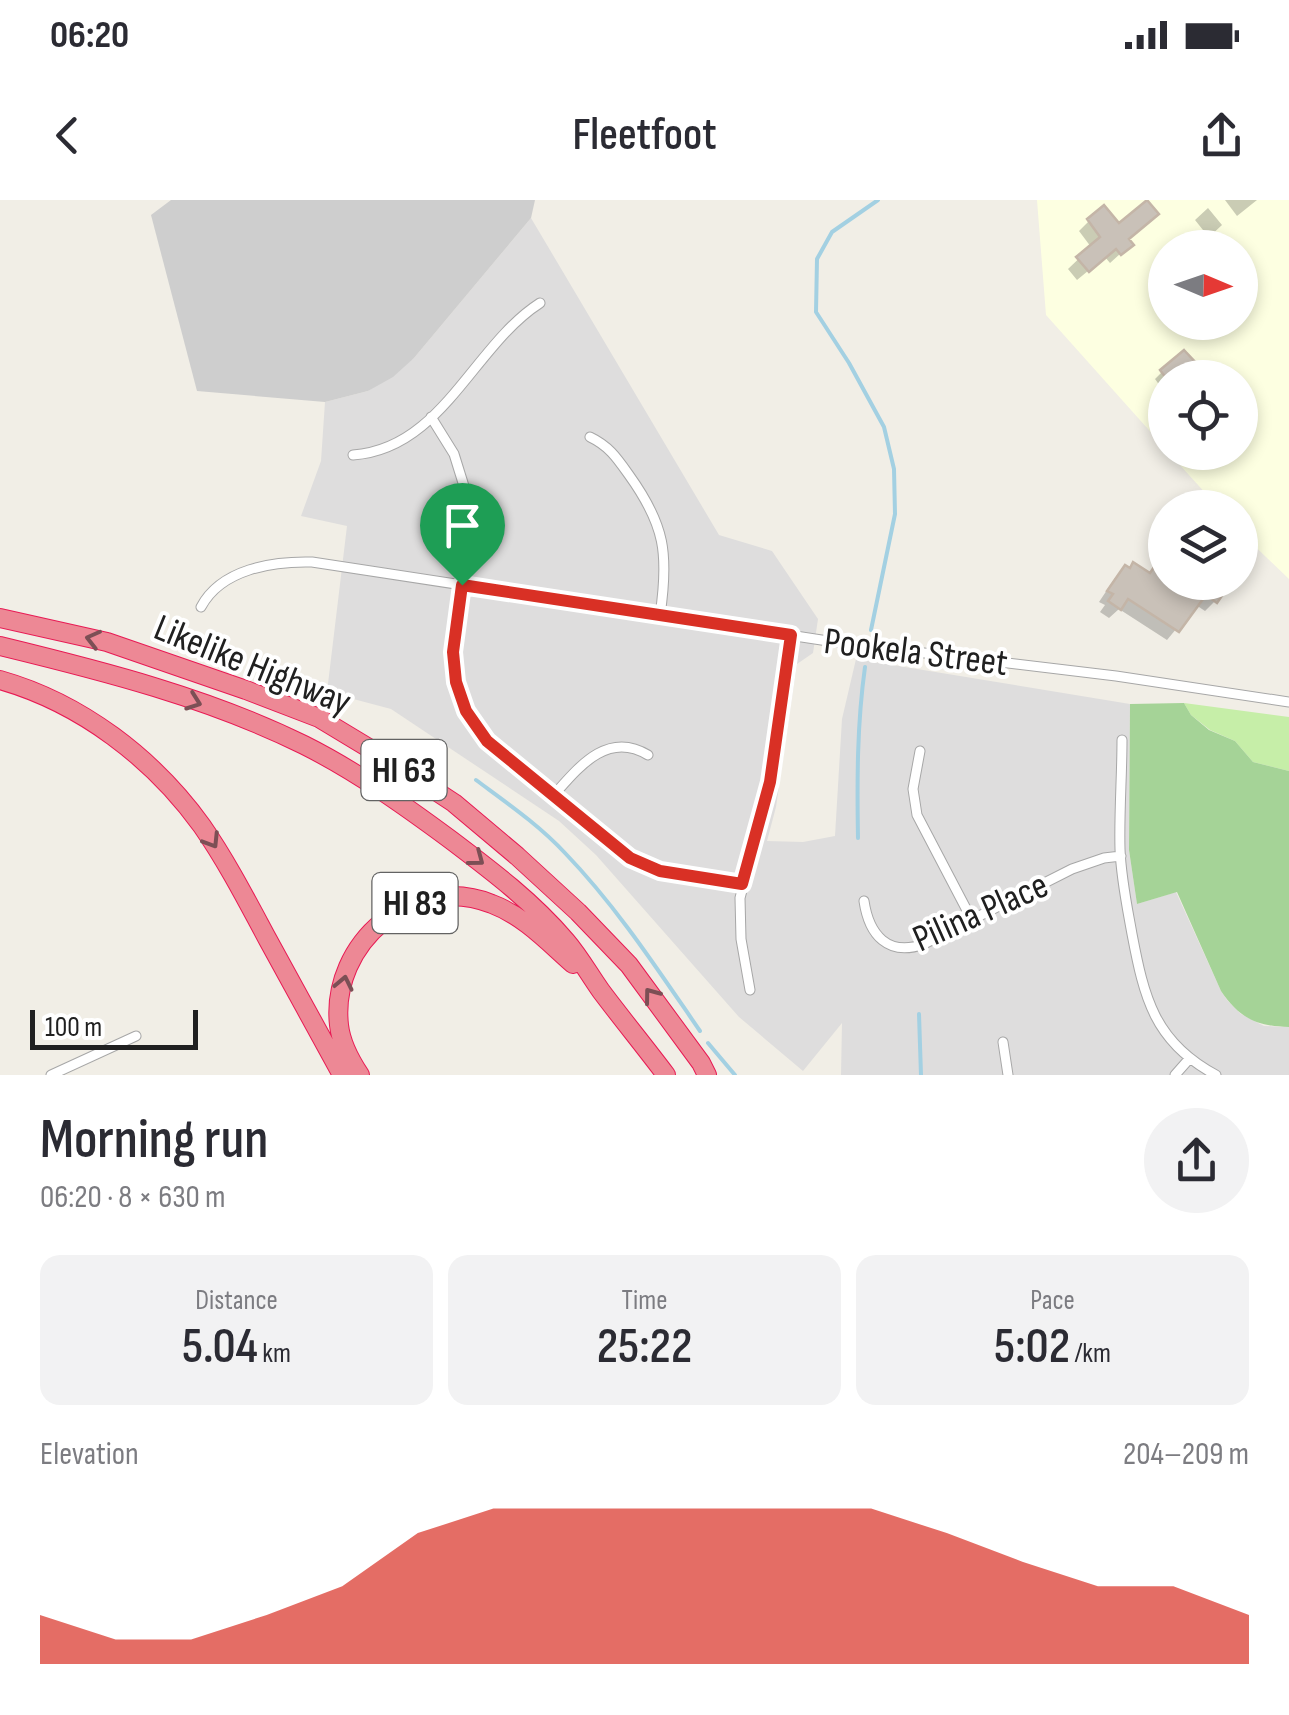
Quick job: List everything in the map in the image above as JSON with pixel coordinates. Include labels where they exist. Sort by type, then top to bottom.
[{"type":"highway","name":"Likelike Highway","points":[[0,618],[107,642],[246,690],[319,718],[387,759],[454,803],[578,912],[628,966],[707,1075]]},
{"type":"highway","name":"Likelike Highway","points":[[0,646],[151,686],[235,716],[304,746],[387,796],[502,878],[566,941],[666,1075]]},
{"type":"highway","points":[[0,680],[35,690],[81,713],[120,741],[187,807],[238,884],[342,1075]]},
{"type":"highway","name":"HI 83","points":[[360,1075],[343,1043],[339,1026],[345,972],[357,948],[401,908],[430,899],[462,897],[490,902],[518,917],[596,984]]},
{"type":"street","points":[[353,455],[390,446],[432,417],[510,326],[540,303]]},
{"type":"street","points":[[432,417],[454,454],[468,499],[470,540],[453,652],[460,697],[472,722],[487,741],[621,853],[660,871],[742,884]]},
{"type":"street","points":[[590,437],[614,453],[654,516],[666,567],[660,615]]},
{"type":"street","name":"Pookela Street","points":[[200,607],[212,590],[255,568],[282,562],[327,564],[841,644],[1116,676],[1289,702]]},
{"type":"street","points":[[750,990],[740,939],[742,884],[770,782],[791,635]]},
{"type":"street","points":[[1122,740],[1121,856],[1142,984],[1162,1027],[1190,1058],[1216,1075]]},
{"type":"street","points":[[553,796],[581,765],[602,752],[626,746],[648,755]]},
{"type":"street","points":[[920,751],[913,789],[917,816],[972,920]]},
{"type":"street","name":"Pilina Place","points":[[864,901],[877,935],[888,944],[917,947],[1072,870],[1121,856]]},
{"type":"street","points":[[51,1075],[136,1036]]},
{"type":"street","points":[[1003,1042],[1008,1075]]},
{"type":"street","points":[[1175,1075],[1190,1058]]},
{"type":"shaded area","points":[[171,200],[535,200],[531,218],[414,358],[393,377],[368,391],[325,402],[197,391],[151,215]]},
{"type":"shaded area","points":[[1037,200],[1289,200],[1289,579],[1258,549],[1258,490],[1203,490],[1184,470],[1258,470],[1258,360],[1148,360],[1148,429],[1046,315]]},
{"type":"shaded area","points":[[531,218],[719,535],[772,551],[818,619],[813,653],[797,664],[776,807],[767,841],[803,842],[835,836],[842,719],[856,659],[1130,704],[1129,850],[1137,904],[1176,892],[1227,1000],[1241,1014],[1264,1026],[1289,1027],[1289,1075],[841,1075],[842,1023],[803,1071],[739,1017],[596,855],[559,821],[391,709],[327,692],[347,526],[301,516],[321,461],[325,402],[368,391],[414,358]]},
{"type":"green space","points":[[1184,703],[1289,717],[1289,771],[1253,762],[1235,741],[1210,730],[1191,715]]},
{"type":"green space","points":[[1184,703],[1191,715],[1209,730],[1235,741],[1253,762],[1289,771],[1289,1027],[1250,1019],[1228,1001],[1177,892],[1137,904],[1129,850],[1130,704]]},
{"type":"building","points":[[1147,200],[1159,214],[1129,239],[1134,245],[1121,255],[1116,249],[1089,272],[1076,257],[1100,237],[1087,219],[1104,205],[1119,223]]},
{"type":"building","points":[[1184,350],[1193,360],[1172,360]]},
{"type":"building","points":[[1133,562],[1148,572],[1148,600],[1202,600],[1179,632],[1128,599],[1121,610],[1108,601],[1113,594],[1107,591],[1125,565],[1130,568]]},
{"type":"waterway","points":[[871,630],[895,514],[894,469],[884,427],[816,312],[817,259],[832,232],[878,200]]},
{"type":"waterway","points":[[858,838],[858,752],[865,667]]},
{"type":"waterway","points":[[476,780],[544,833],[584,874],[636,939],[700,1031]]},
{"type":"waterway","points":[[919,1014],[921,1075]]},
{"type":"waterway","points":[[708,1043],[735,1075]]},
{"type":"route","points":[[462,585],[791,635],[770,782],[742,884],[660,871],[621,853],[487,741],[466,711],[456,682],[453,652],[462,585]]}]
